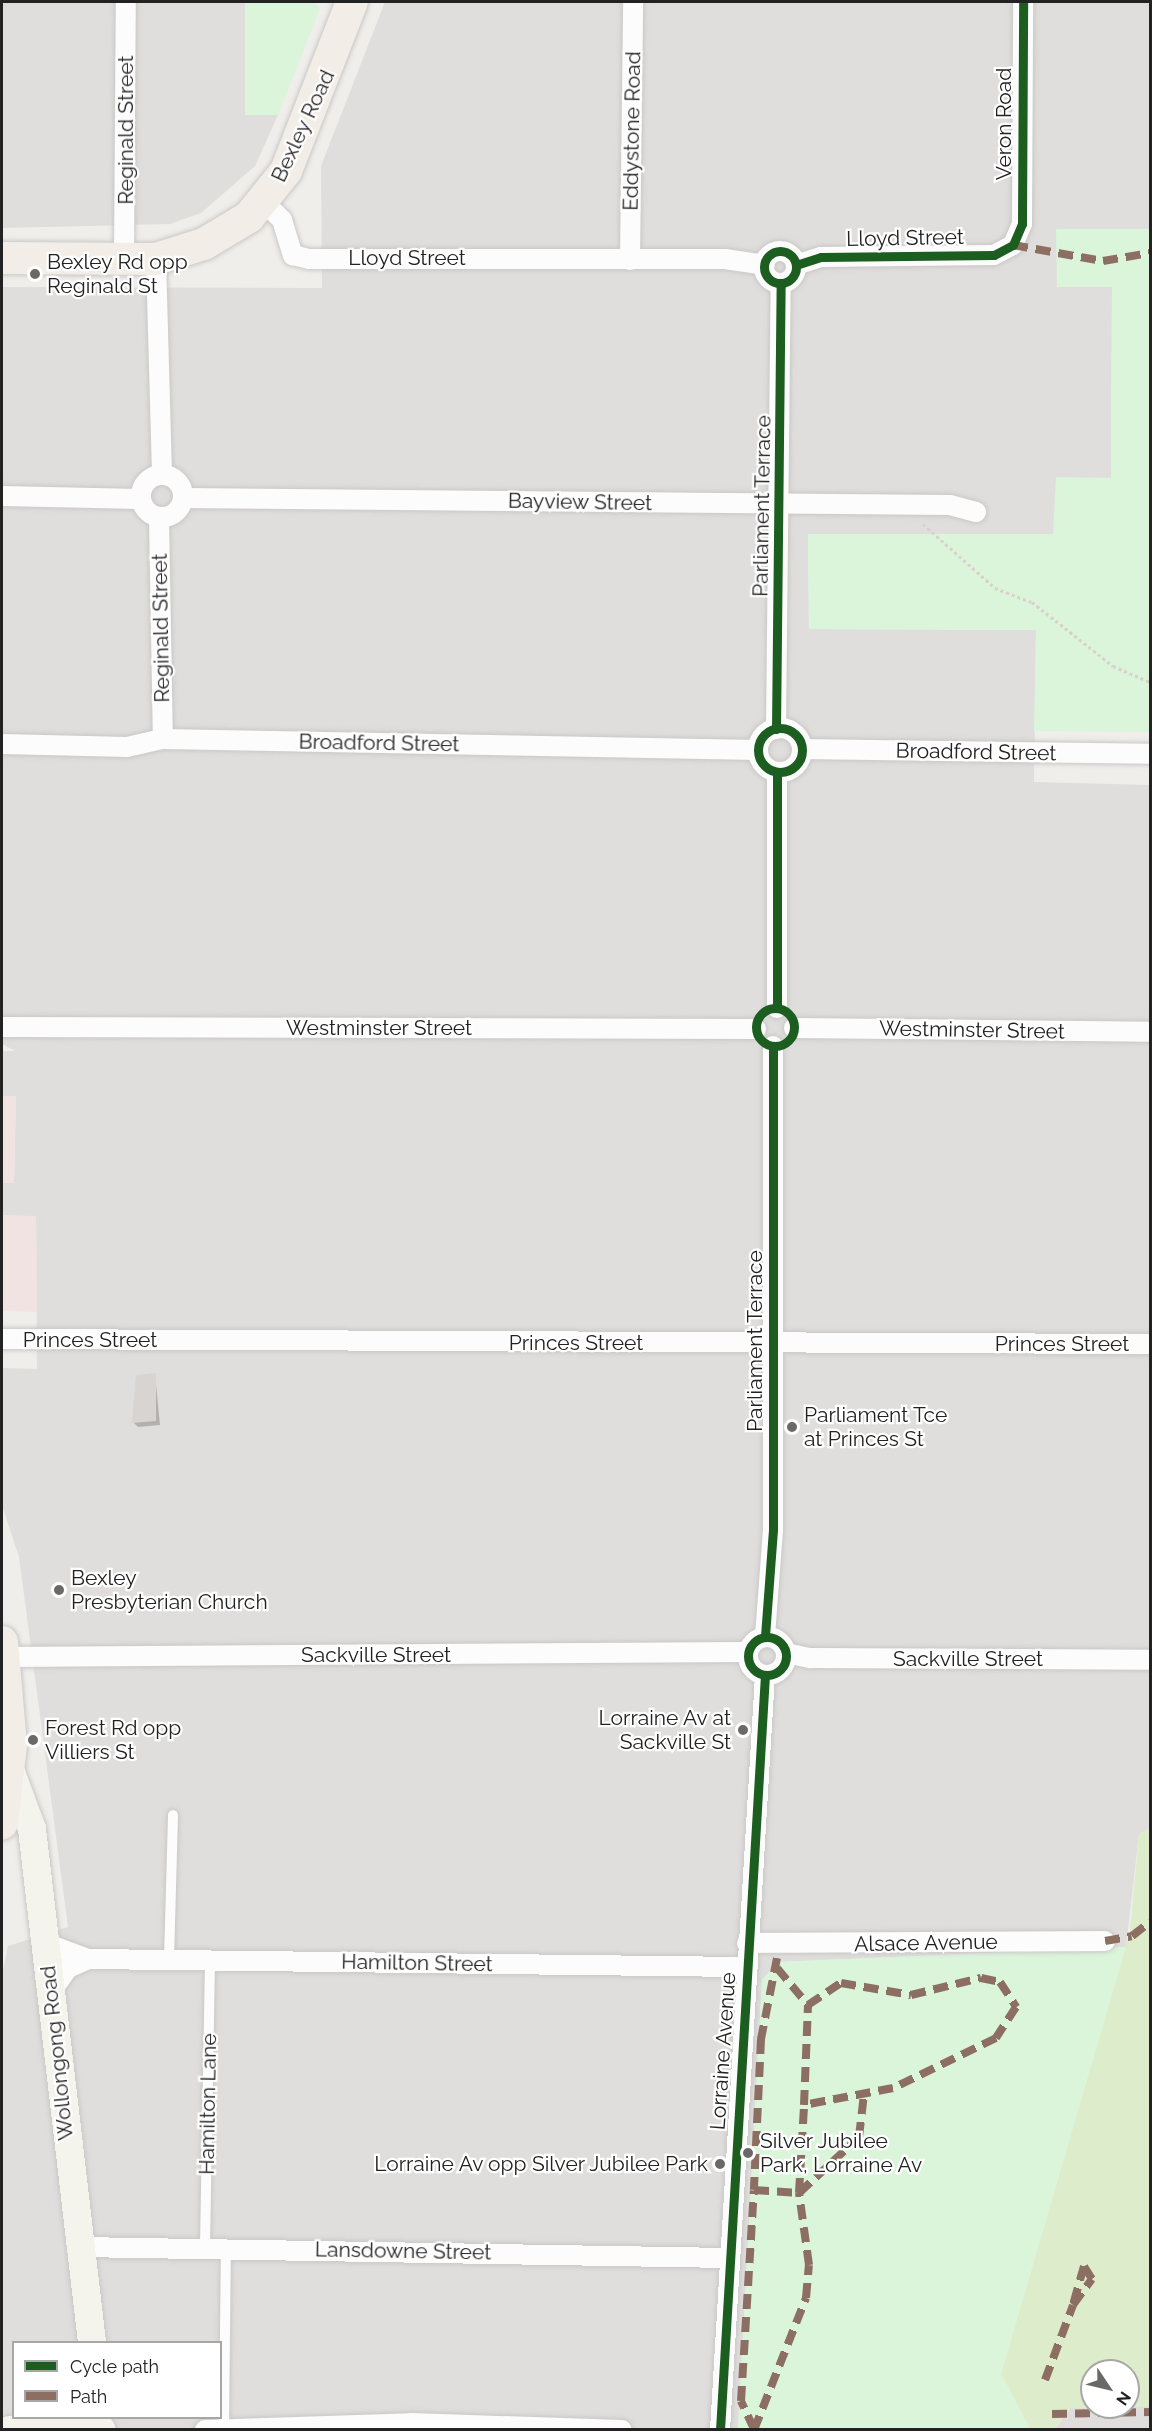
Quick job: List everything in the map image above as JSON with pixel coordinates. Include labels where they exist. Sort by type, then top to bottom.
[{"type":"main road","name":"Bexley Road","points":[[2,258],[156,259],[226,232],[264,202],[290,163],[353,8]]},
{"type":"main road","points":[[2,1823],[9,1767],[3,1649]]},
{"type":"street","name":"Reginald Street","points":[[124,258],[126,2]]},
{"type":"street","name":"Eddystone Road","points":[[630,260],[633,2]]},
{"type":"street","name":"Veron Road","points":[[1013,245],[1022,224],[1023,2]]},
{"type":"street","name":"Lloyd Street","points":[[264,202],[282,220],[293,255],[630,260],[725,258],[765,265]]},
{"type":"street","name":"Lloyd Street","points":[[796,265],[821,257],[994,255],[1013,245]]},
{"type":"street","points":[[777,252],[789,255],[796,265],[792,277],[781,283],[769,278],[765,265],[777,252]]},
{"type":"street","points":[[156,259],[162,474]]},
{"type":"street","name":"Parliament Terrace","points":[[776,729],[781,283]]},
{"type":"street","points":[[162,474],[179,483],[183,498],[176,512],[159,517],[144,508],[140,499],[145,483],[162,474]]},
{"type":"street","points":[[2,496],[140,499]]},
{"type":"street","name":"Bayview Street","points":[[183,498],[915,504],[976,512]]},
{"type":"street","name":"Reginald Street","points":[[159,517],[163,739]]},
{"type":"street","points":[[776,729],[794,734],[802,749],[796,765],[777,772],[765,766],[758,750],[766,733],[776,729]]},
{"type":"street","name":"Broadford Street","points":[[2,744],[127,747],[163,739],[758,750]]},
{"type":"street","name":"Broadford Street","points":[[802,749],[1150,754]]},
{"type":"street","points":[[777,772],[777,1008]]},
{"type":"street","points":[[777,1008],[791,1016],[794,1028],[788,1041],[773,1046],[762,1041],[756,1029],[765,1011],[777,1008]]},
{"type":"street","name":"Westminster Street","points":[[2,1027],[756,1029]]},
{"type":"street","name":"Westminster Street","points":[[794,1028],[1150,1032]]},
{"type":"street","name":"Parliament Terrace","points":[[765,1636],[773,1529],[773,1046]]},
{"type":"street","name":"Princes Street","points":[[2,1339],[1150,1344]]},
{"type":"street","points":[[765,1636],[777,1639],[786,1653],[781,1669],[765,1675],[753,1670],[747,1652],[765,1636]]},
{"type":"street","name":"Sackville Street","points":[[3,1649],[747,1652]]},
{"type":"street","name":"Sackville Street","points":[[786,1653],[810,1658],[1150,1660]]},
{"type":"street","name":"Lorraine Avenue","points":[[720,2430],[728,2258],[765,1675]]},
{"type":"street","name":"Wollongong Road","points":[[9,1767],[32,1829],[48,1944],[49,1995],[92,2341]]},
{"type":"street","name":"Alsace Avenue","points":[[747,1943],[1105,1941]]},
{"type":"street","name":"Hamilton Street","points":[[48,1944],[88,1959],[746,1967]]},
{"type":"street","points":[[49,1995],[68,1968],[88,1959]]},
{"type":"street","name":"Lansdowne Street","points":[[79,2247],[226,2247],[728,2258]]},
{"type":"street","points":[[10,2430],[66,2424],[102,2430]]},
{"type":"street","points":[[205,2430],[411,2426],[622,2430]]},
{"type":"lane","points":[[170,1959],[173,1815]]},
{"type":"lane","name":"Hamilton Lane","points":[[206,2247],[210,1960]]},
{"type":"lane","points":[[224,2429],[226,2247]]},
{"type":"path","points":[[915,504],[917,518],[975,574],[1061,621],[1113,666],[1150,682]]},
{"type":"shaded area","points":[[2,2],[245,2],[245,115],[278,115],[255,166],[201,213],[170,224],[2,228]]},
{"type":"shaded area","points":[[385,2],[1150,2],[1150,229],[1056,229],[1112,287],[1111,478],[1053,534],[808,534],[809,629],[1036,630],[1034,782],[1150,785],[1150,1828],[1139,1834],[1126,1947],[779,1962],[762,1980],[738,2429],[2,2429],[2,1975],[8,1946],[68,1927],[19,1557],[2,1505],[2,1368],[37,1369],[36,1217],[2,1215],[2,1183],[14,1183],[16,1097],[2,1096],[2,1051],[15,1051],[2,1044],[2,287],[322,288],[321,166]]},
{"type":"shaded area","points":[[2,1096],[16,1096],[14,1183],[2,1183]]},
{"type":"shaded area","points":[[2,1215],[36,1216],[37,1312],[2,1311]]},
{"type":"shaded area","points":[[1140,2406],[1150,2406],[1150,2429],[1054,2430],[1070,2408],[1080,2408],[1080,2419],[1140,2419]]},
{"type":"green space","points":[[245,2],[314,2],[320,9],[278,115],[245,115]]},
{"type":"green space","points":[[1056,229],[1150,229],[1150,732],[1034,731],[1036,630],[809,629],[808,534],[1053,534],[1056,477],[1111,478],[1112,287],[1057,287]]},
{"type":"green space","points":[[1150,1828],[1150,2406],[1140,2406],[1140,2359],[1080,2359],[1080,2408],[1070,2408],[1054,2429],[1030,2429],[1001,2374],[1130,1931],[1139,1834]]},
{"type":"green space","points":[[1126,1947],[1001,2374],[1030,2429],[738,2430],[762,1980],[779,1962]]},
{"type":"building","points":[[156,1373],[156,1421],[132,1423],[136,1375]]},
{"type":"marked path","points":[[1013,245],[1103,261],[1150,253]]},
{"type":"marked path","points":[[1105,1941],[1132,1936],[1150,1922]]},
{"type":"marked path","points":[[777,1958],[761,2039],[754,2190],[799,2193],[804,2105]]},
{"type":"marked path","points":[[777,1968],[808,2005],[841,1983],[911,1995],[981,1978],[1000,1982],[1016,2007],[996,2038],[893,2088],[804,2105],[808,2005]]},
{"type":"marked path","points":[[754,2430],[806,2298],[809,2265],[799,2193],[859,2137],[864,2094]]},
{"type":"marked path","points":[[754,2190],[741,2401],[754,2429]]},
{"type":"marked path","points":[[1045,2380],[1073,2305],[1092,2279],[1084,2266],[1073,2305]]},
{"type":"marked path","points":[[1052,2414],[1150,2412]]},
{"type":"cycle path","points":[[796,265],[821,257],[994,255],[1013,245],[1022,224],[1023,2]]},
{"type":"cycle path","points":[[780,251],[791,256],[796,267],[791,278],[780,283],[769,278],[764,267],[769,256],[780,251]]},
{"type":"cycle path","points":[[776,729],[781,283]]},
{"type":"cycle path","points":[[780,728],[795,735],[802,750],[795,765],[780,772],[765,765],[758,750],[765,735],[780,728]]},
{"type":"cycle path","points":[[777,772],[777,1008]]},
{"type":"cycle path","points":[[775,1008],[782,1009],[788,1014],[793,1020],[794,1027],[793,1034],[788,1040],[782,1045],[775,1046],[768,1045],[762,1040],[757,1034],[756,1027],[757,1020],[762,1014],[768,1009],[775,1008]]},
{"type":"cycle path","points":[[765,1636],[773,1529],[773,1046]]},
{"type":"cycle path","points":[[767,1637],[781,1642],[786,1656],[781,1670],[767,1675],[753,1670],[748,1656],[753,1642],[767,1637]]},
{"type":"cycle path","points":[[720,2430],[765,1675]]},
{"type":"place","name":"Bexley Rd opp Reginald St","points":[[35,274]]},
{"type":"place","name":"Parliament Tce at Princes St","points":[[792,1427]]},
{"type":"place","name":"Bexley Presbyterian Church","points":[[59,1590]]},
{"type":"place","name":"Lorraine Av at Sackville St","points":[[743,1730]]},
{"type":"place","name":"Forest Rd opp Villiers St","points":[[33,1740]]},
{"type":"place","name":"Silver Jubilee Park, Lorraine Av","points":[[748,2153]]},
{"type":"place","name":"Lorraine Av opp Silver Jubilee Park","points":[[720,2164]]}]
